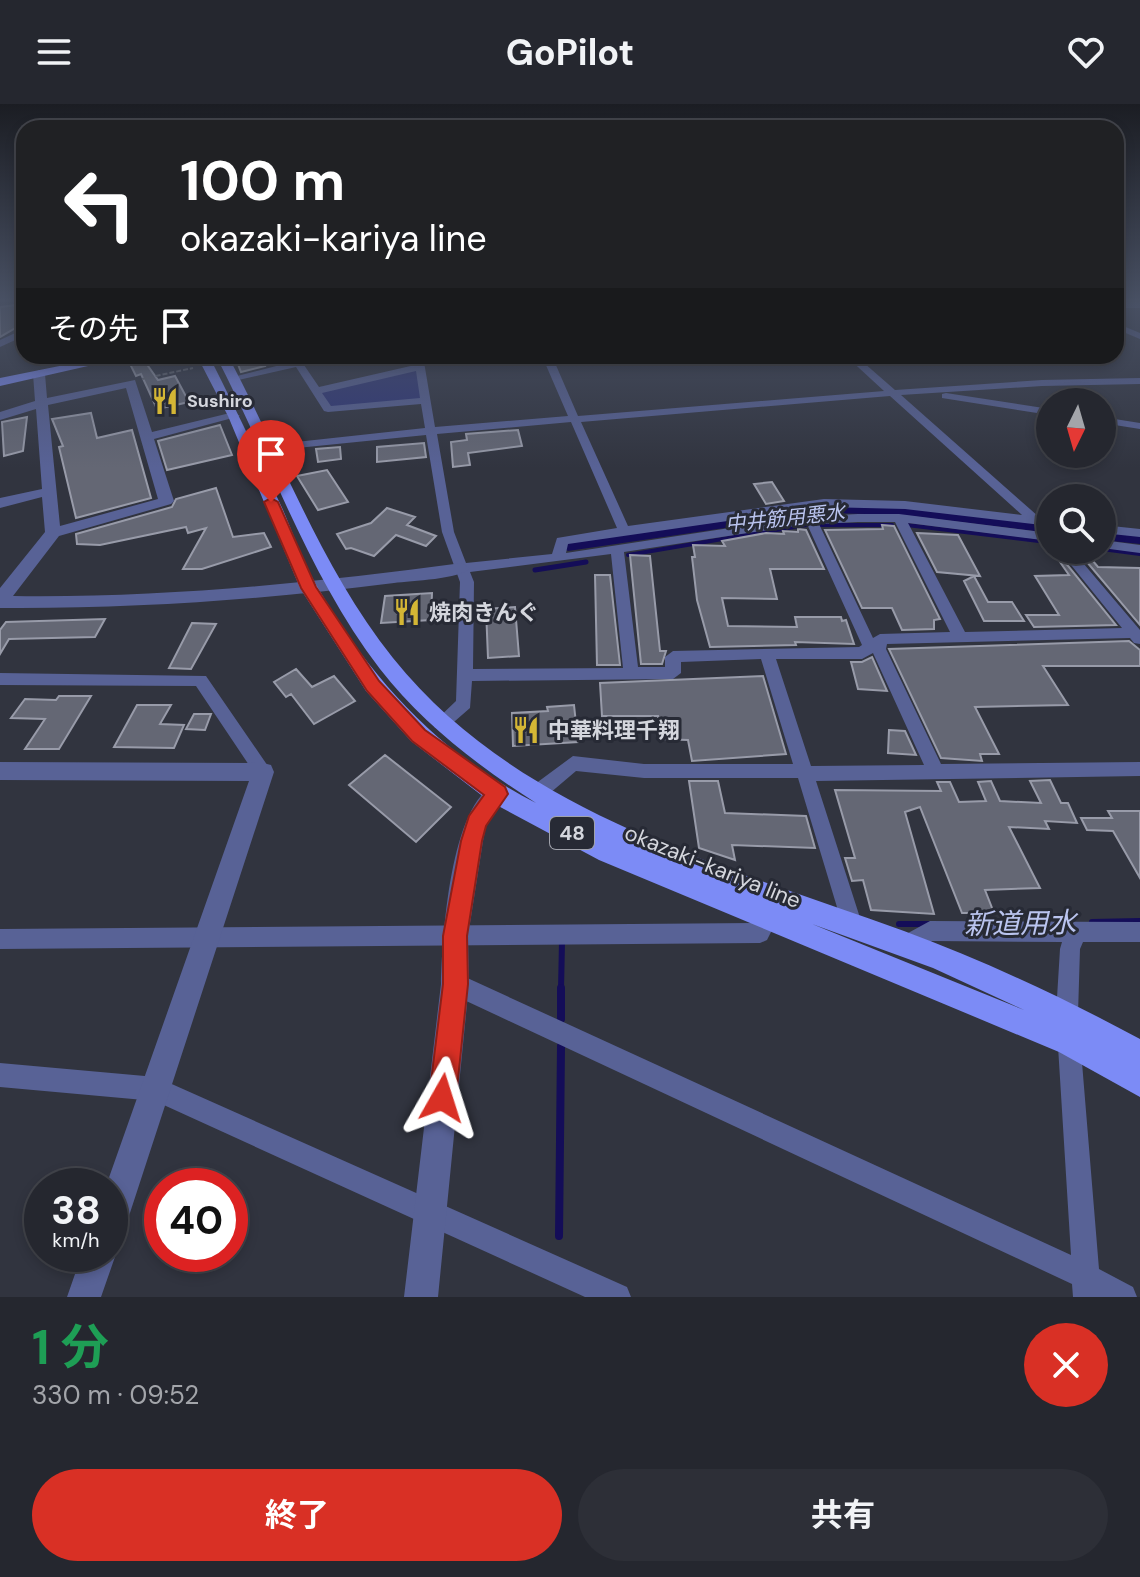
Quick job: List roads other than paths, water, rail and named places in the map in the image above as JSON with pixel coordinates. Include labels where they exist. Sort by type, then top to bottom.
[{"type":"main road","points":[[0,382],[87,364]]},
{"type":"main road","name":"okazaki-kariya line","points":[[213,364],[309,588],[373,686],[418,735],[497,794],[607,852],[769,916],[1069,1042],[1140,1082]]},
{"type":"main road","name":"okazaki-kariya line","points":[[217,364],[234,378],[333,586],[388,666],[441,723],[537,793],[636,845],[906,945],[1067,1014],[1140,1055]]},
{"type":"street","points":[[234,378],[282,364]]},
{"type":"street","points":[[299,364],[328,409],[424,401]]},
{"type":"street","points":[[316,391],[409,364]]},
{"type":"street","points":[[419,364],[448,532],[467,582],[464,704],[441,723]]},
{"type":"street","points":[[550,364],[624,531]]},
{"type":"street","points":[[860,364],[1036,516]]},
{"type":"street","points":[[39,374],[53,533]]},
{"type":"street","points":[[268,454],[296,445],[429,431],[930,390],[1140,381]]},
{"type":"street","points":[[0,416],[131,383],[166,501],[53,533],[0,601]]},
{"type":"street","points":[[930,390],[936,394],[1036,410]]},
{"type":"street","points":[[147,437],[234,416]]},
{"type":"street","points":[[1116,422],[1140,426]]},
{"type":"street","points":[[0,503],[50,491]]},
{"type":"street","points":[[558,558],[562,541],[792,506],[836,503],[905,505],[1036,521]]},
{"type":"street","points":[[792,506],[806,520],[936,772]]},
{"type":"street","points":[[0,601],[48,603],[200,597],[333,586],[558,558],[806,520],[899,518],[1036,533]]},
{"type":"street","points":[[899,518],[960,637]]},
{"type":"street","points":[[1116,530],[1140,533]]},
{"type":"street","points":[[1116,546],[1140,549]]},
{"type":"street","points":[[617,549],[631,674]]},
{"type":"street","points":[[1077,564],[1137,637]]},
{"type":"street","points":[[464,675],[673,673],[673,657],[862,653],[874,647],[880,639],[1137,637]]},
{"type":"street","points":[[767,653],[853,927]]},
{"type":"street","points":[[0,679],[200,680],[263,772]]},
{"type":"street","points":[[537,793],[573,763],[644,771],[799,771],[806,774],[1140,769]]},
{"type":"street","points":[[0,771],[263,772]]},
{"type":"street","points":[[128,1170],[263,772]]},
{"type":"street","points":[[421,1297],[455,984],[455,936],[476,822],[497,794]]},
{"type":"street","points":[[0,939],[760,933],[769,916]]},
{"type":"street","points":[[906,945],[930,931],[1140,932]]},
{"type":"street","points":[[1077,932],[1070,949],[1067,1014],[1085,1286]]},
{"type":"street","points":[[455,984],[1085,1286],[1123,1297]]},
{"type":"street","points":[[3,1082],[156,1089],[617,1297]]},
{"type":"street","points":[[84,1297],[93,1272]]},
{"type":"waterway","name":"中井筋用悪水","points":[[568,547],[827,509],[903,511],[1036,527]]},
{"type":"waterway","points":[[628,555],[806,525]]},
{"type":"waterway","points":[[817,525],[892,525]]},
{"type":"waterway","points":[[907,525],[1036,541]]},
{"type":"waterway","name":"中井筋用悪水","points":[[1116,537],[1140,540]]},
{"type":"waterway","points":[[1116,551],[1140,554]]},
{"type":"waterway","points":[[535,570],[586,562]]},
{"type":"waterway","name":"新道用水","points":[[1092,922],[1140,921]]},
{"type":"waterway","name":"新道用水","points":[[899,924],[930,924]]},
{"type":"waterway","points":[[561,990],[562,942]]},
{"type":"waterway","points":[[561,990],[561,1019]]},
{"type":"waterway","points":[[559,1236],[561,1046]]},
{"type":"place","name":"Sushiro","points":[[165,401]]},
{"type":"place","name":"焼肉きんぐ","points":[[407,612]]},
{"type":"place","name":"中華料理千翔","points":[[526,730]]}]
